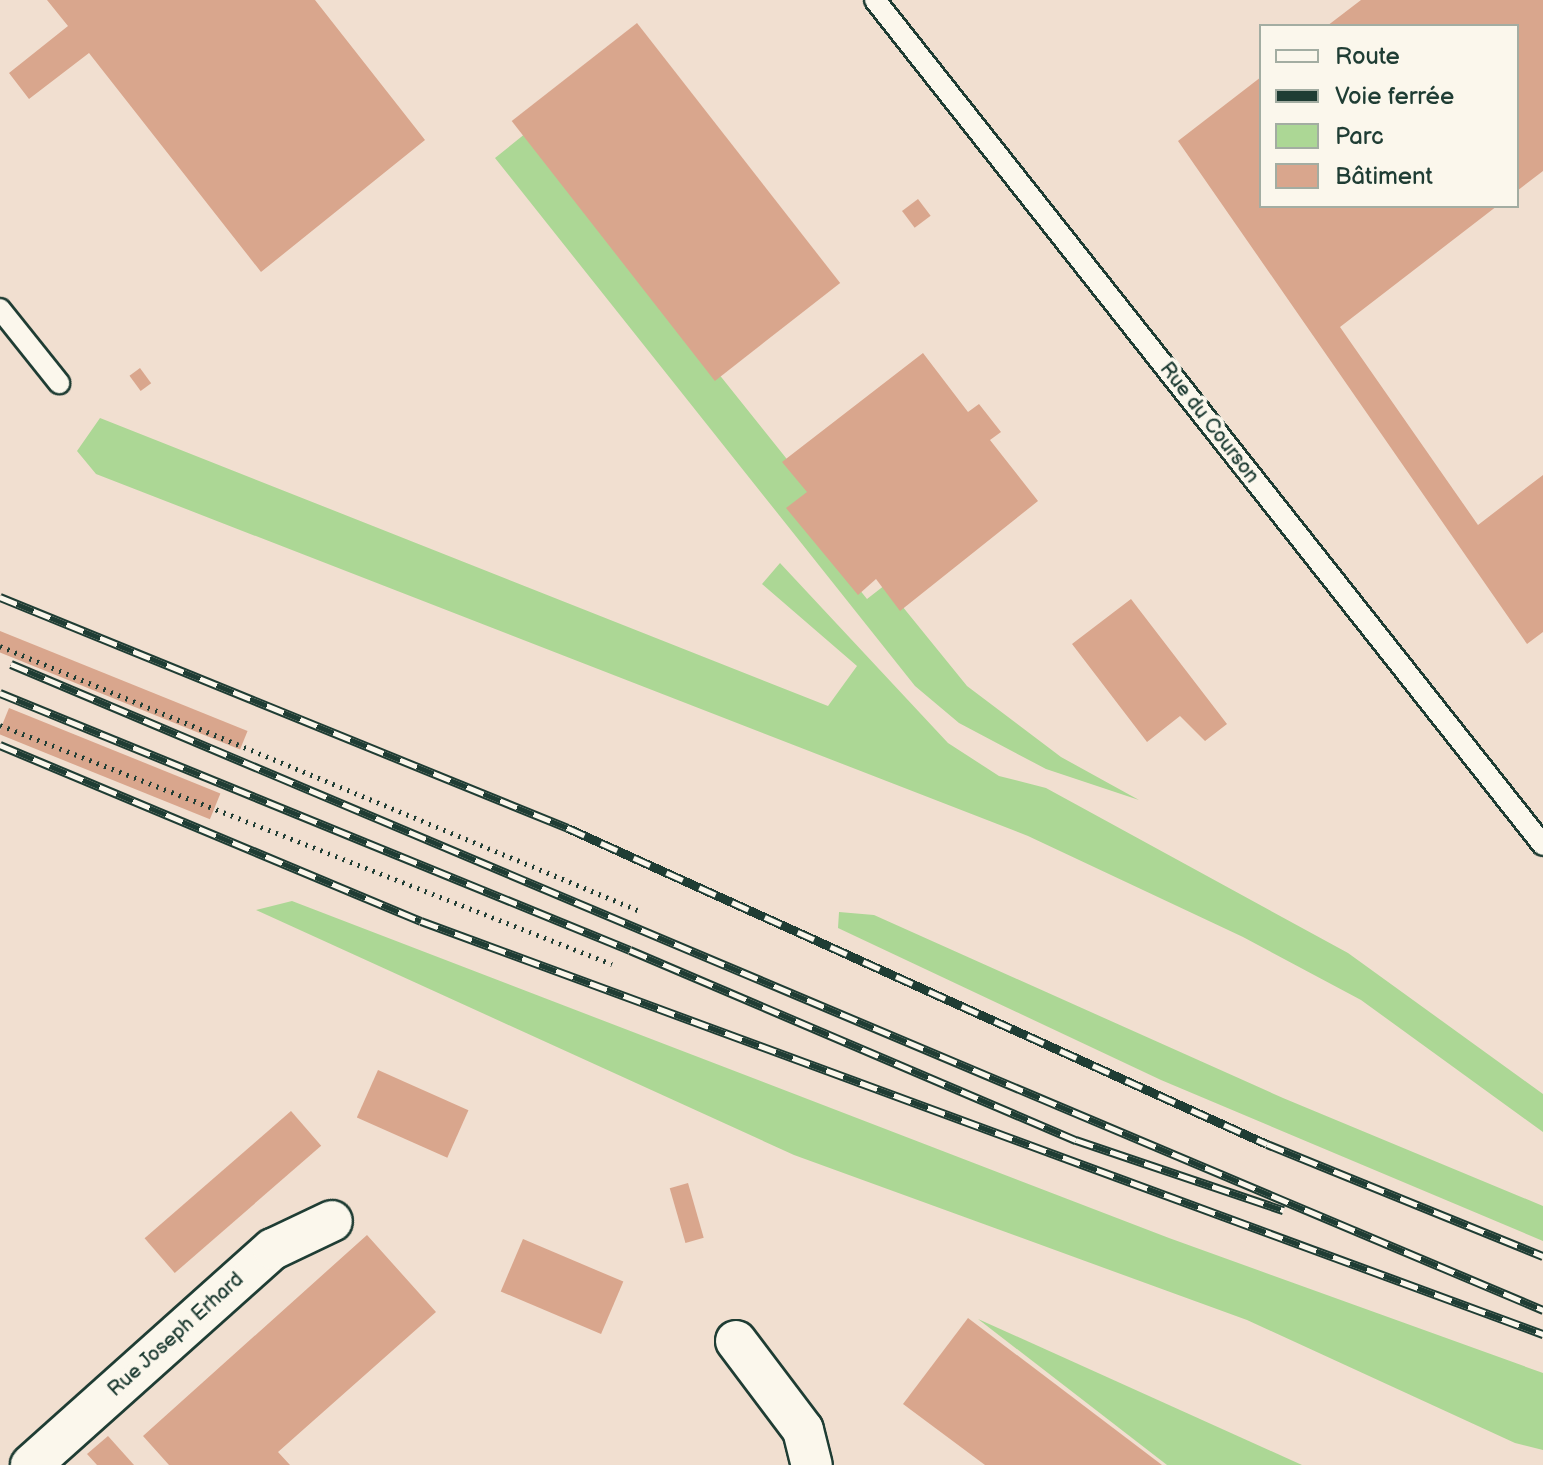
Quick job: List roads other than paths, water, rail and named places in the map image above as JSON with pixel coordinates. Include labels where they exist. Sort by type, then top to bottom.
[{"type":"street","name":"Rue Joseph Erhard","points":[[31,1465],[273,1249],[332,1221]]},
{"type":"street","points":[[736,1341],[803,1430],[812,1465]]},
{"type":"lane","name":"Rue du Courson","points":[[875,0],[1543,845]]},
{"type":"lane","points":[[0,309],[59,383]]},
{"type":"railway","points":[[0,597],[568,828],[1267,1144],[1543,1256]]},
{"type":"railway","points":[[11,664],[1543,1310]]},
{"type":"railway","points":[[0,693],[630,950],[1076,1140],[1283,1210]]},
{"type":"railway","points":[[0,745],[421,921],[1543,1334]]}]
